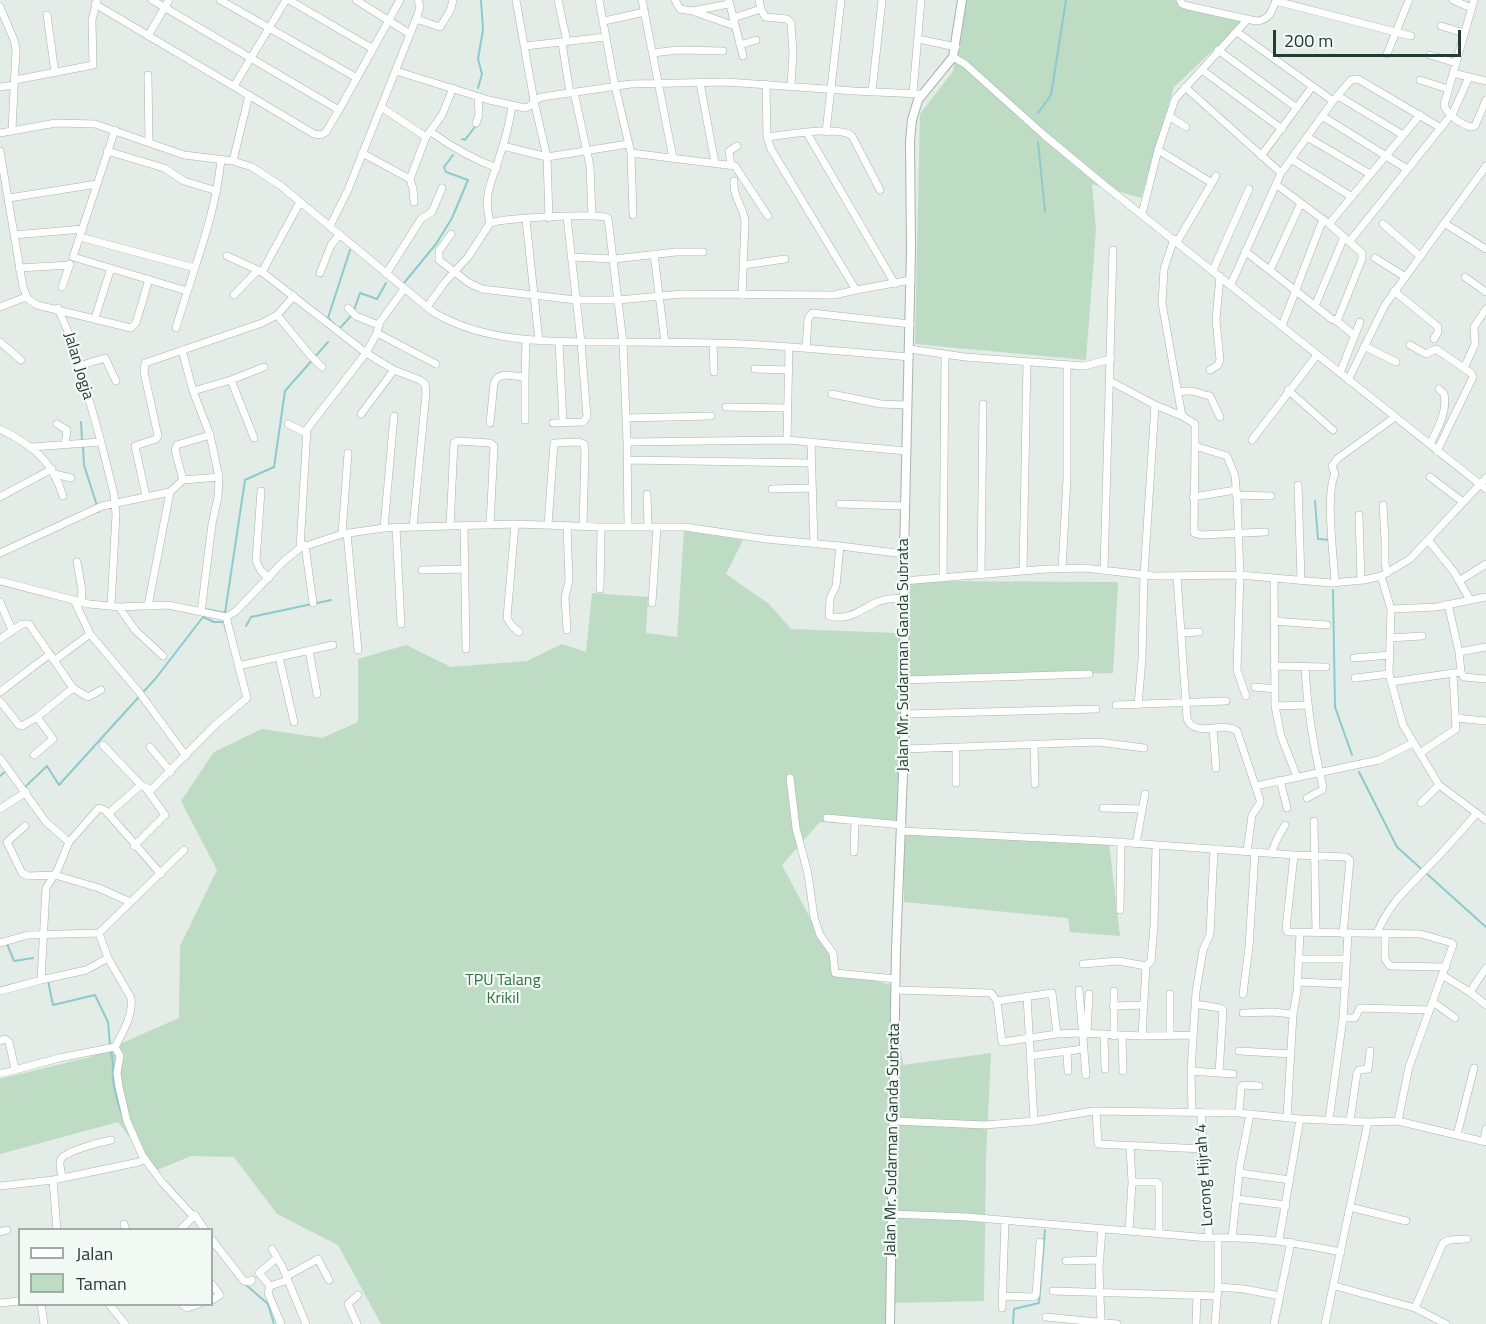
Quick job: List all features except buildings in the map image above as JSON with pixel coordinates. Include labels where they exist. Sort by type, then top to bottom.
[{"type":"street","points":[[152,0],[252,57],[339,111]]},
{"type":"street","points":[[148,36],[169,0]]},
{"type":"street","points":[[220,0],[357,78]]},
{"type":"street","points":[[234,86],[268,28],[288,0],[373,49]]},
{"type":"street","points":[[356,0],[410,34]]},
{"type":"street","points":[[0,87],[93,65],[92,21],[96,2],[148,36],[318,135],[326,132],[339,111],[400,0]]},
{"type":"street","points":[[330,226],[348,190],[420,10],[418,0]]},
{"type":"street","points":[[416,19],[440,27],[450,11],[453,0]]},
{"type":"street","points":[[516,0],[534,101],[547,157],[549,218]]},
{"type":"street","points":[[558,0],[572,92],[587,151],[592,216]]},
{"type":"street","points":[[599,0],[615,86],[631,153],[633,215]]},
{"type":"street","points":[[642,0],[673,158]]},
{"type":"street","points":[[675,0],[678,8],[734,22],[761,9]]},
{"type":"street","points":[[759,0],[765,17],[787,19],[791,23],[793,53],[791,86]]},
{"type":"street","points":[[826,132],[841,0]]},
{"type":"street","points":[[872,92],[882,0]]},
{"type":"street","points":[[396,70],[478,97],[528,108],[542,97],[615,86],[658,84],[766,84],[917,93],[921,0]]},
{"type":"street","name":"Jalan Mr. Sudarman Ganda Subrata","points":[[890,1324],[896,979],[905,714],[903,581],[911,280],[910,141],[917,93],[944,70],[953,57],[962,0]]},
{"type":"street","points":[[1180,0],[1182,4],[1188,6],[1260,21],[1268,18],[1276,0],[1411,36]]},
{"type":"street","points":[[1387,54],[1410,0]]},
{"type":"street","points":[[1453,0],[1471,8]]},
{"type":"street","points":[[1474,0],[1444,105],[1449,118],[1473,127],[1486,100]]},
{"type":"street","points":[[692,11],[729,2],[743,56]]},
{"type":"street","points":[[0,7],[3,22],[16,48],[12,130]]},
{"type":"street","points":[[604,21],[645,12]]},
{"type":"street","points":[[47,15],[55,73]]},
{"type":"street","points":[[1142,214],[1158,150],[1175,99],[1247,20]]},
{"type":"street","points":[[1441,26],[1464,33]]},
{"type":"street","points":[[1237,32],[1312,87],[1403,135]]},
{"type":"street","points":[[525,46],[606,37]]},
{"type":"street","points":[[740,45],[756,40]]},
{"type":"street","points":[[923,40],[956,47]]},
{"type":"street","points":[[653,53],[677,50],[723,51]]},
{"type":"street","points":[[1218,50],[1297,108]]},
{"type":"street","points":[[1430,55],[1456,63]]},
{"type":"street","points":[[953,57],[965,64],[1044,135],[1486,489]]},
{"type":"street","points":[[1202,70],[1282,129]]},
{"type":"street","points":[[1453,73],[1486,81]]},
{"type":"street","points":[[148,75],[149,143]]},
{"type":"street","points":[[1315,306],[1347,239],[1449,118],[1469,77]]},
{"type":"street","points":[[1231,284],[1281,173],[1351,80],[1358,79],[1441,128]]},
{"type":"street","points":[[1420,80],[1448,89]]},
{"type":"street","points":[[700,83],[715,163]]},
{"type":"street","points":[[766,84],[767,137],[774,157],[856,290]]},
{"type":"street","points":[[1185,87],[1281,173]]},
{"type":"street","points":[[1261,156],[1312,87]]},
{"type":"street","points":[[414,202],[410,179],[428,135],[444,112],[453,88]]},
{"type":"street","points":[[233,161],[249,95]]},
{"type":"street","points":[[476,123],[479,111],[478,97]]},
{"type":"street","points":[[427,307],[468,257],[490,223],[487,197],[497,168],[512,106]]},
{"type":"street","points":[[381,107],[428,135],[497,168]]},
{"type":"street","points":[[1282,326],[1294,290],[1326,221],[1352,197],[1420,115]]},
{"type":"street","points":[[1169,116],[1186,127]]},
{"type":"street","points":[[1322,116],[1407,169]]},
{"type":"street","points":[[0,133],[56,123],[95,124],[184,155],[233,161],[261,172],[427,307],[448,321],[461,326],[539,341],[713,343],[945,355],[1089,366],[1111,359]]},
{"type":"street","points":[[62,287],[115,130]]},
{"type":"street","points":[[767,137],[843,131],[850,134],[880,190]]},
{"type":"street","points":[[807,133],[895,284]]},
{"type":"street","points":[[1307,137],[1370,174]]},
{"type":"street","points":[[503,146],[547,157],[628,144]]},
{"type":"street","points":[[731,165],[729,151],[737,146]]},
{"type":"street","points":[[1158,150],[1212,183]]},
{"type":"street","points":[[0,151],[19,268],[26,297],[34,304],[58,308],[129,328],[134,327],[149,279]]},
{"type":"street","points":[[107,151],[164,168],[184,181],[217,191]]},
{"type":"street","points":[[362,153],[410,179]]},
{"type":"street","points":[[631,153],[737,167],[768,216]]},
{"type":"street","points":[[1291,159],[1352,197]]},
{"type":"street","points":[[176,328],[217,191],[221,160]]},
{"type":"street","points":[[1348,380],[1377,319],[1394,291],[1486,166]]},
{"type":"street","points":[[1182,416],[1162,303],[1164,269],[1176,240],[1216,176]]},
{"type":"street","points":[[734,181],[734,195],[745,221],[742,295]]},
{"type":"street","points":[[9,198],[97,184]]},
{"type":"street","points":[[1277,185],[1326,221],[1361,251],[1363,256],[1337,321]]},
{"type":"street","points":[[386,274],[421,219],[432,212],[442,188]]},
{"type":"street","points":[[1213,270],[1249,189]]},
{"type":"street","points":[[234,295],[260,271],[300,202]]},
{"type":"street","points":[[1270,270],[1301,203]]},
{"type":"street","points":[[490,223],[501,220],[592,216],[604,216],[609,219],[623,342],[628,527]]},
{"type":"street","points":[[553,423],[583,422],[587,417],[567,217]]},
{"type":"street","points":[[526,220],[539,341]]},
{"type":"street","points":[[1444,223],[1485,247]]},
{"type":"street","points":[[1383,224],[1420,256]]},
{"type":"street","points":[[14,235],[83,229]]},
{"type":"street","points":[[320,273],[331,244],[340,234]]},
{"type":"street","points":[[451,234],[439,251],[438,258],[454,273],[482,289],[534,296],[576,300],[618,300],[682,294],[834,295],[911,280]]},
{"type":"street","points":[[80,237],[195,268]]},
{"type":"street","points":[[1104,570],[1113,250]]},
{"type":"street","points":[[1245,251],[1355,336]]},
{"type":"street","points":[[571,257],[614,259],[654,254],[703,252]]},
{"type":"street","points":[[654,254],[665,343]]},
{"type":"street","points":[[227,256],[260,271],[366,353],[394,370],[420,380],[426,387],[413,527]]},
{"type":"street","points":[[73,257],[187,291]]},
{"type":"street","points":[[1376,258],[1404,276]]},
{"type":"street","points":[[744,265],[785,259]]},
{"type":"street","points":[[19,268],[70,266]]},
{"type":"street","points":[[95,318],[111,268]]},
{"type":"street","points":[[1210,370],[1218,365],[1220,360],[1216,320],[1220,276]]},
{"type":"street","points":[[1465,277],[1486,292]]},
{"type":"street","points":[[313,603],[302,547],[306,433],[366,353],[377,329],[404,289]]},
{"type":"street","points":[[1394,291],[1438,327],[1434,339]]},
{"type":"street","points":[[146,496],[135,446],[156,439],[158,436],[144,366],[150,360],[262,323],[277,315],[294,296]]},
{"type":"street","points":[[0,307],[26,297]]},
{"type":"street","name":"Jalan Jogja","points":[[58,308],[74,346],[115,502],[115,606]]},
{"type":"street","points":[[348,308],[356,316],[436,364]]},
{"type":"street","points":[[1464,368],[1475,344],[1474,327],[1486,309]]},
{"type":"street","points":[[806,348],[807,319],[812,313],[910,324]]},
{"type":"street","points":[[277,315],[322,367]]},
{"type":"street","points":[[1340,373],[1360,322]]},
{"type":"street","points":[[525,420],[526,339]]},
{"type":"street","points":[[0,342],[21,360]]},
{"type":"street","points":[[559,342],[563,423]]},
{"type":"street","points":[[713,343],[714,372]]},
{"type":"street","points":[[1410,345],[1426,354],[1437,349],[1473,377],[1437,451]]},
{"type":"street","points":[[1364,346],[1396,362]]},
{"type":"street","points":[[787,440],[789,347]]},
{"type":"street","points":[[182,350],[193,392],[210,435],[219,477],[202,612]]},
{"type":"street","points":[[944,578],[945,355]]},
{"type":"street","points":[[1252,440],[1317,355]]},
{"type":"street","points":[[79,366],[105,358],[116,381]]},
{"type":"street","points":[[1023,572],[1027,362]]},
{"type":"street","points":[[1062,569],[1067,479],[1067,365]]},
{"type":"street","points":[[193,392],[264,367]]},
{"type":"street","points":[[755,369],[788,370]]},
{"type":"street","points":[[361,414],[394,370]]},
{"type":"street","points":[[490,423],[494,384],[497,378],[501,375],[525,377]]},
{"type":"street","points":[[231,380],[254,438]]},
{"type":"street","points":[[1110,381],[1155,405],[1182,416],[1195,426],[1192,526],[1195,534],[1265,532]]},
{"type":"street","points":[[1430,444],[1439,425],[1445,401],[1444,394],[1439,389]]},
{"type":"street","points":[[1179,392],[1194,390],[1199,394],[1210,396],[1220,417]]},
{"type":"street","points":[[1288,390],[1333,430]]},
{"type":"street","points":[[832,394],[881,404],[907,405]]},
{"type":"street","points":[[981,575],[983,404]]},
{"type":"street","points":[[1138,705],[1155,405]]},
{"type":"street","points":[[726,407],[787,408]]},
{"type":"street","points":[[384,528],[394,416]]},
{"type":"street","points":[[626,418],[711,416]]},
{"type":"street","points":[[1335,583],[1330,497],[1331,482],[1335,474],[1332,466],[1337,459],[1395,417]]},
{"type":"street","points":[[57,424],[67,430],[61,447]]},
{"type":"street","points":[[288,424],[306,433]]},
{"type":"street","points":[[0,429],[32,447],[54,472],[63,496]]},
{"type":"street","points":[[183,480],[176,450],[177,445],[210,435]]},
{"type":"street","points":[[627,442],[787,440],[906,451]]},
{"type":"street","points":[[450,526],[453,452],[454,443],[458,441],[490,443],[494,446],[490,525]]},
{"type":"street","points":[[32,447],[61,447],[101,442]]},
{"type":"street","points":[[548,525],[554,443],[579,442],[585,447],[583,526]]},
{"type":"street","points":[[811,442],[813,544]]},
{"type":"street","points":[[1195,446],[1227,456],[1235,476],[1240,575],[1237,670],[1246,696]]},
{"type":"street","points":[[348,453],[345,533],[358,650]]},
{"type":"street","points":[[627,460],[812,463]]},
{"type":"street","points":[[0,497],[54,472],[71,478]]},
{"type":"street","points":[[0,553],[88,511],[115,502],[170,492],[183,480],[219,477]]},
{"type":"street","points":[[1430,477],[1463,502]]},
{"type":"street","points":[[903,581],[1062,569],[1104,570],[1144,575],[1240,575],[1335,583],[1361,580],[1384,574],[1410,559],[1486,478]]},
{"type":"street","points":[[1298,486],[1301,580]]},
{"type":"street","points":[[772,489],[811,489]]},
{"type":"street","points":[[261,491],[256,561],[261,571],[269,578]]},
{"type":"street","points":[[148,606],[170,492]]},
{"type":"street","points":[[1193,497],[1236,493],[1271,496]]},
{"type":"street","points":[[647,494],[648,527]]},
{"type":"street","points":[[840,504],[905,506]]},
{"type":"street","points":[[1383,505],[1384,574],[1391,609],[1390,678],[1403,725],[1439,785],[1486,820]]},
{"type":"street","points":[[1359,515],[1361,580]]},
{"type":"street","points":[[0,581],[78,602],[115,606],[168,605],[226,617],[236,612],[302,547],[345,533],[384,528],[515,524],[695,528],[766,539],[904,554]]},
{"type":"street","points":[[515,524],[507,618],[519,633]]},
{"type":"street","points":[[567,525],[569,581],[565,597],[567,630]]},
{"type":"street","points":[[464,526],[466,649]]},
{"type":"street","points":[[396,527],[401,624]]},
{"type":"street","points":[[600,589],[601,527]]},
{"type":"street","points":[[652,603],[657,527]]},
{"type":"street","points":[[1428,540],[1459,581],[1470,600]]},
{"type":"street","points":[[840,546],[836,586],[830,598],[829,616],[840,618],[861,612],[881,601],[904,598]]},
{"type":"street","points":[[77,562],[82,590],[78,602],[90,634],[140,692],[186,756]]},
{"type":"street","points":[[1459,581],[1486,564]]},
{"type":"street","points":[[422,570],[465,569]]},
{"type":"street","points":[[1178,576],[1187,719],[1190,724],[1200,729],[1231,728],[1237,731],[1260,804],[1252,815],[1249,947],[1243,994]]},
{"type":"street","points":[[1274,578],[1275,706],[1281,736],[1297,777]]},
{"type":"street","points":[[1391,609],[1437,607],[1486,597]]},
{"type":"street","points":[[0,602],[12,630]]},
{"type":"street","points":[[1420,753],[1456,729],[1459,652],[1448,604]]},
{"type":"street","points":[[115,606],[135,630],[163,656]]},
{"type":"street","points":[[108,814],[144,788],[154,788],[214,726],[247,698],[226,617]]},
{"type":"street","points":[[1274,621],[1327,625]]},
{"type":"street","points":[[0,639],[24,623],[29,624],[73,688],[88,697],[101,690]]},
{"type":"street","points":[[1182,633],[1199,632]]},
{"type":"street","points":[[0,692],[90,634]]},
{"type":"street","points":[[1390,638],[1422,636]]},
{"type":"street","points":[[238,666],[333,645]]},
{"type":"street","points":[[1459,652],[1486,647]]},
{"type":"street","points":[[309,650],[318,694]]},
{"type":"street","points":[[1354,658],[1390,655]]},
{"type":"street","points":[[279,657],[294,722]]},
{"type":"street","points":[[1274,666],[1326,666]]},
{"type":"street","points":[[1305,666],[1307,705],[1322,790],[1307,798]]},
{"type":"street","points":[[1355,678],[1457,673],[1464,677],[1486,679]]},
{"type":"street","points":[[905,680],[1089,674]]},
{"type":"street","points":[[1255,687],[1275,689]]},
{"type":"street","points":[[0,701],[21,726],[38,717],[73,688]]},
{"type":"street","points":[[1116,705],[1226,701]]},
{"type":"street","points":[[1275,706],[1307,705]]},
{"type":"street","points":[[905,714],[1096,709]]},
{"type":"street","points":[[34,755],[53,740],[38,717]]},
{"type":"street","points":[[1456,718],[1486,721]]},
{"type":"street","points":[[1213,729],[1216,768]]},
{"type":"street","points":[[904,749],[1098,742],[1144,748]]},
{"type":"street","points":[[1256,786],[1386,759],[1413,743]]},
{"type":"street","points":[[1034,744],[1035,784]]},
{"type":"street","points":[[103,745],[144,788],[165,815],[134,846]]},
{"type":"street","points":[[150,747],[171,772]]},
{"type":"street","points":[[956,747],[956,783]]},
{"type":"street","points":[[0,758],[46,822],[69,842]]},
{"type":"street","points":[[0,776],[8,769]]},
{"type":"street","points":[[790,778],[796,828],[808,874],[814,917],[820,935],[833,954],[835,973],[896,979]]},
{"type":"street","points":[[1280,780],[1287,808]]},
{"type":"street","points":[[1421,802],[1439,785]]},
{"type":"street","points":[[0,809],[23,789]]},
{"type":"street","points":[[1136,844],[1145,794]]},
{"type":"street","points":[[1103,807],[1142,809]]},
{"type":"street","points":[[41,980],[46,888],[55,875],[69,842],[99,808],[103,808],[161,874]]},
{"type":"street","points":[[1377,933],[1384,916],[1405,889],[1424,872],[1476,814]]},
{"type":"street","points":[[827,818],[902,828],[1271,854],[1346,857],[1350,860],[1346,984],[1329,1120]]},
{"type":"street","points":[[854,852],[855,821]]},
{"type":"street","points":[[1314,821],[1316,933]]},
{"type":"street","points":[[1271,854],[1285,825]]},
{"type":"street","points":[[25,826],[8,841],[22,873],[28,876],[55,875],[99,888],[130,902]]},
{"type":"street","points":[[1120,910],[1121,843]]},
{"type":"street","points":[[1083,964],[1118,961],[1146,966],[1151,963],[1156,845]]},
{"type":"street","points":[[1192,1112],[1191,1071],[1195,1004],[1203,950],[1210,934],[1214,849]]},
{"type":"street","points":[[0,943],[28,935],[99,933],[184,850]]},
{"type":"street","points":[[1294,855],[1287,932],[1425,935],[1452,943],[1453,947],[1409,1067],[1398,1121]]},
{"type":"street","points":[[0,1074],[111,1047],[129,1017],[131,998],[108,958],[99,933]]},
{"type":"street","points":[[1287,1118],[1300,933]]},
{"type":"street","points":[[1385,933],[1385,959],[1390,966],[1446,967]]},
{"type":"street","points":[[0,991],[86,970],[108,958]]},
{"type":"street","points":[[1299,959],[1347,959]]},
{"type":"street","points":[[1142,1036],[1146,966]]},
{"type":"street","points":[[1470,992],[1486,968]]},
{"type":"street","points":[[1443,975],[1486,1005]]},
{"type":"street","points":[[1298,982],[1346,984]]},
{"type":"street","points":[[896,990],[987,991],[998,1000],[1002,1042],[1057,1034],[1084,1033],[1118,1036],[1193,1035]]},
{"type":"street","points":[[1079,990],[1084,1033]]},
{"type":"street","points":[[1114,991],[1113,1006],[1123,1071]]},
{"type":"street","points":[[998,1000],[1051,992],[1057,1034]]},
{"type":"street","points":[[1086,1075],[1083,1049],[1089,994]]},
{"type":"street","points":[[1170,994],[1170,1035]]},
{"type":"street","points":[[1028,996],[1034,1121]]},
{"type":"street","points":[[1195,1004],[1223,1010],[1219,1073]]},
{"type":"street","points":[[1113,1006],[1143,1005]]},
{"type":"street","points":[[1343,1018],[1355,1018],[1360,1008],[1431,1006],[1455,1018]]},
{"type":"street","points":[[1243,1013],[1293,1014]]},
{"type":"street","points":[[1104,1035],[1105,1069]]},
{"type":"street","points":[[0,1041],[9,1042],[15,1069]]},
{"type":"street","points":[[111,1047],[120,1056],[117,1073],[124,1109],[142,1160],[191,1218]]},
{"type":"street","points":[[1030,1056],[1083,1049]]},
{"type":"street","points":[[1239,1051],[1291,1054]]},
{"type":"street","points":[[1350,1121],[1357,1074],[1359,1071],[1368,1069],[1371,1051]]},
{"type":"street","points":[[1067,1052],[1068,1071]]},
{"type":"street","points":[[1457,1135],[1474,1068]]},
{"type":"street","points":[[1191,1071],[1233,1074]]},
{"type":"street","points":[[1239,1113],[1241,1087],[1243,1085],[1259,1086]]},
{"type":"street","points":[[894,1121],[985,1125],[1034,1121],[1096,1111],[1201,1112],[1300,1119],[1398,1121],[1485,1141],[1486,1129]]},
{"type":"street","points":[[1096,1111],[1098,1144],[1204,1149]]},
{"type":"street","name":"Lorong Hijrah 4","points":[[1201,1112],[1209,1238]]},
{"type":"street","points":[[1232,1237],[1250,1114]]},
{"type":"street","points":[[1279,1240],[1300,1119]]},
{"type":"street","points":[[1325,1324],[1335,1286],[1368,1122]]},
{"type":"street","points":[[62,1178],[60,1162],[63,1157],[86,1146],[111,1140]]},
{"type":"street","points":[[1129,1231],[1132,1182],[1130,1146]]},
{"type":"street","points":[[0,1186],[53,1180],[142,1160]]},
{"type":"street","points":[[1240,1173],[1290,1180]]},
{"type":"street","points":[[53,1180],[57,1228]]},
{"type":"street","points":[[1132,1182],[1159,1184],[1158,1234]]},
{"type":"street","points":[[1237,1199],[1286,1205]]},
{"type":"street","points":[[1350,1207],[1406,1221]]},
{"type":"street","points":[[891,1214],[1209,1238],[1279,1240],[1341,1252]]},
{"type":"street","points":[[182,1228],[195,1215],[204,1228]]},
{"type":"street","points":[[1002,1308],[1005,1221]]},
{"type":"street","points":[[1101,1322],[1099,1260],[1102,1229]]},
{"type":"street","points":[[1215,1324],[1218,1238]]},
{"type":"street","points":[[1414,1308],[1443,1243],[1449,1240],[1467,1239]]},
{"type":"street","points":[[213,1241],[244,1281],[252,1280]]},
{"type":"street","points":[[1003,1296],[1032,1297],[1036,1295],[1040,1242]]},
{"type":"street","points":[[1274,1324],[1291,1242]]},
{"type":"street","points":[[272,1249],[306,1324]]},
{"type":"street","points":[[270,1287],[259,1273],[277,1258]]},
{"type":"street","points":[[280,1324],[268,1293],[270,1287],[318,1259],[329,1280]]},
{"type":"street","points":[[1066,1261],[1099,1260]]},
{"type":"street","points":[[213,1285],[220,1295],[213,1299]]},
{"type":"street","points":[[1335,1286],[1414,1308],[1446,1324]]},
{"type":"street","points":[[1218,1287],[1280,1296]]},
{"type":"street","points":[[1053,1291],[1217,1296]]},
{"type":"street","points":[[357,1324],[348,1304],[358,1295]]},
{"type":"street","points":[[1196,1324],[1197,1296]]},
{"type":"street","points":[[0,1304],[18,1301]]},
{"type":"street","points":[[41,1306],[44,1324]]},
{"type":"street","points":[[110,1306],[124,1324]]},
{"type":"street","points":[[1046,1317],[1118,1324]]},
{"type":"green space","points":[[966,0],[1177,0],[1248,17],[1174,87],[1141,198],[1092,184],[1096,230],[1086,360],[915,344],[920,114],[953,71]]},
{"type":"green space","name":"TPU Talang Krikil","points":[[684,531],[743,540],[726,574],[769,604],[791,629],[897,633],[907,581],[1118,582],[1113,673],[904,678],[897,827],[820,822],[782,865],[837,969],[894,986],[903,1065],[991,1053],[986,1157],[984,1301],[891,1303],[889,1324],[381,1324],[338,1245],[277,1214],[234,1157],[191,1156],[155,1171],[118,1122],[0,1154],[0,1079],[90,1057],[179,1018],[180,946],[217,870],[181,801],[214,752],[262,729],[322,738],[358,722],[358,659],[406,645],[451,667],[527,661],[562,644],[586,652],[592,593],[648,597],[646,633],[677,637]]},
{"type":"green space","points":[[904,831],[1109,843],[1120,936],[1070,932],[1068,918],[904,902]]},
{"type":"waterway","points":[[478,88],[482,74],[478,59],[483,30],[481,0]]},
{"type":"waterway","points":[[1038,113],[1051,95],[1066,0]]},
{"type":"waterway","points":[[462,139],[465,140],[477,124]]},
{"type":"waterway","points":[[1038,142],[1045,211]]},
{"type":"waterway","points":[[403,283],[436,244],[452,218],[468,180],[446,172],[444,167],[453,155]]},
{"type":"waterway","points":[[335,325],[328,318],[350,250]]},
{"type":"waterway","points":[[354,310],[360,293],[377,299],[386,283]]},
{"type":"waterway","points":[[339,329],[352,315]]},
{"type":"waterway","points":[[24,788],[47,766],[59,785],[156,678],[203,617],[205,609],[225,613],[245,480],[274,467],[285,391],[328,342]]},
{"type":"waterway","points":[[81,422],[82,440]]},
{"type":"waterway","points":[[83,446],[84,465],[99,512]]},
{"type":"waterway","points":[[1315,501],[1318,539],[1331,540]]},
{"type":"waterway","points":[[1333,590],[1335,707],[1352,755]]},
{"type":"waterway","points":[[246,626],[251,617],[331,600]]},
{"type":"waterway","points":[[203,617],[214,622],[224,622],[226,631]]},
{"type":"waterway","points":[[0,776],[6,771]]},
{"type":"waterway","points":[[1359,772],[1397,847],[1486,927]]},
{"type":"waterway","points":[[7,944],[14,961],[33,958]]},
{"type":"waterway","points":[[48,981],[53,1005],[95,995],[108,1022],[110,1045]]},
{"type":"waterway","points":[[110,1051],[113,1061],[113,1079],[123,1117]]},
{"type":"waterway","points":[[1013,1324],[1014,1309],[1039,1303],[1045,1230]]},
{"type":"waterway","points":[[245,1284],[268,1304],[274,1324]]}]
